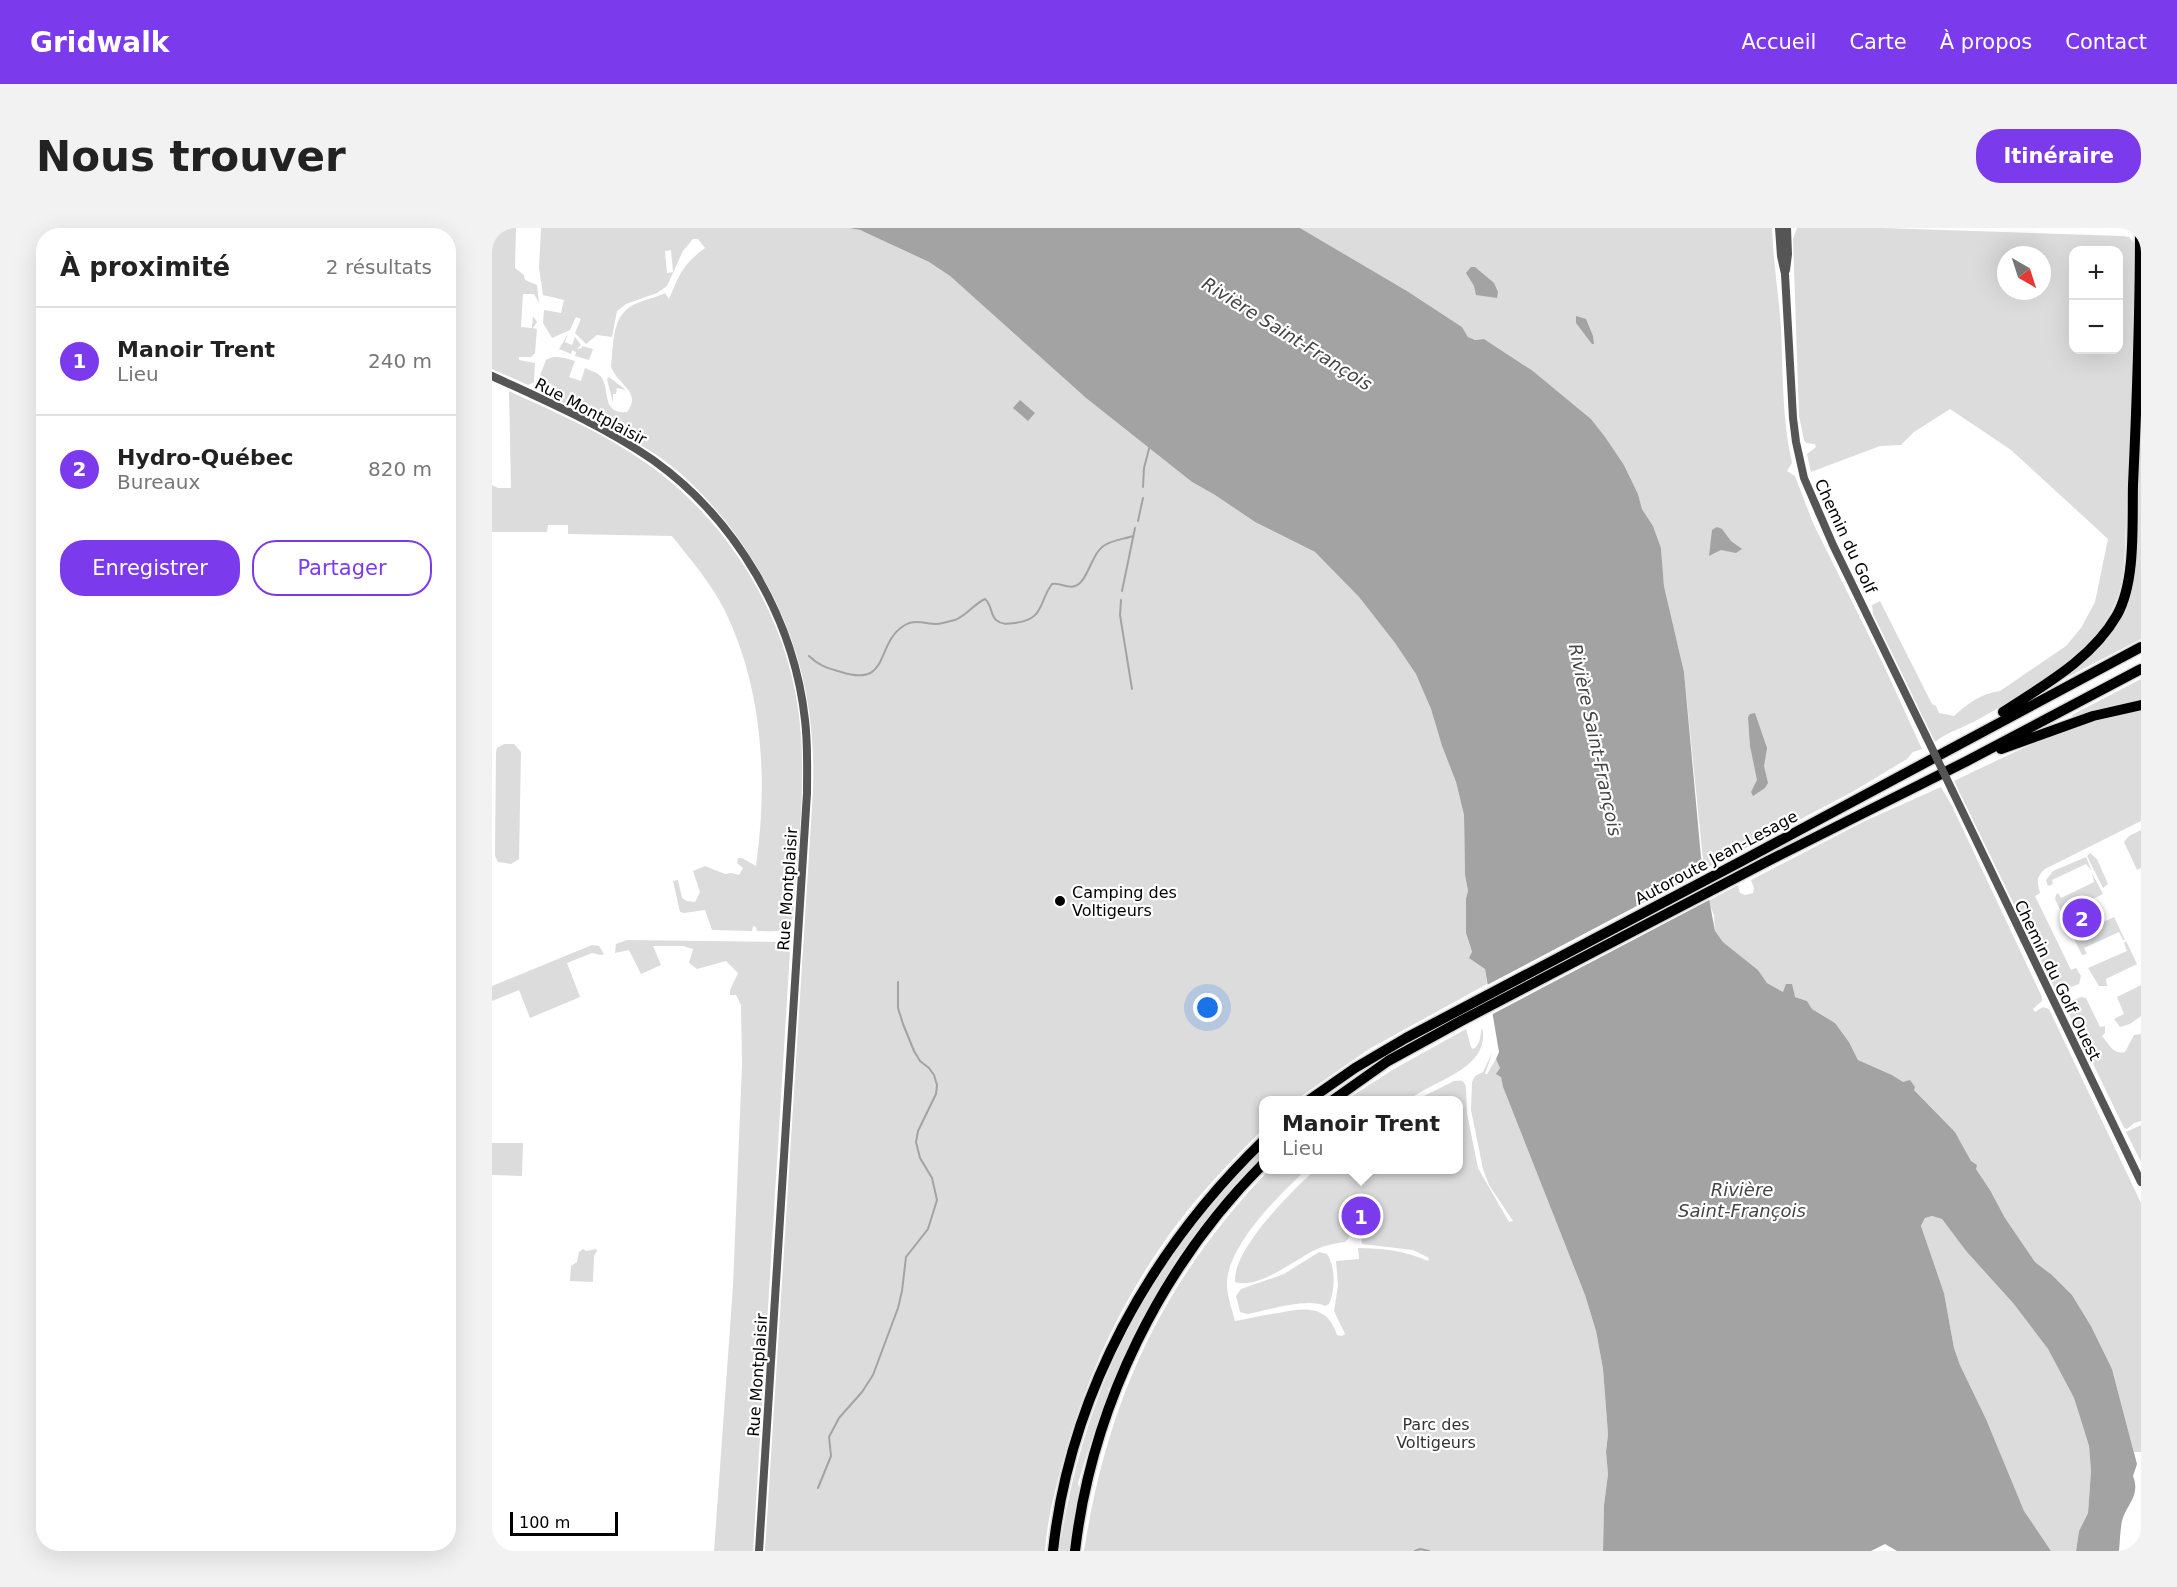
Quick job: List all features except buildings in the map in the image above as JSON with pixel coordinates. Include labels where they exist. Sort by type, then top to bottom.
[{"type":"highway","points":[[1953,746],[2054,678],[2081,657],[2107,630],[2123,602],[2128,578],[2132,525],[2140,229]]},
{"type":"highway","name":"Autoroute Jean-Lesage","points":[[1316,1096],[1372,1057],[1474,1001],[2141,647]]},
{"type":"highway","name":"Autoroute Jean-Lesage","points":[[1340,1096],[1388,1061],[1476,1013],[2141,669]]},
{"type":"highway","points":[[1967,761],[2087,718],[2141,705]]},
{"type":"highway","points":[[1053,1551],[1060,1506],[1079,1433],[1096,1385],[1119,1333],[1146,1284],[1189,1223],[1229,1175],[1259,1144]]},
{"type":"highway","points":[[1075,1551],[1084,1496],[1097,1447],[1111,1403],[1137,1342],[1167,1286],[1200,1237],[1259,1167]]},
{"type":"street","points":[[1779,228],[1785,274]]},
{"type":"street","points":[[1785,274],[1788,254],[1787,228]]},
{"type":"street","points":[[2131,228],[2140,229]]},
{"type":"street","name":"Chemin du Golf","points":[[1785,274],[1793,418],[1804,478],[1833,545],[1952,790]]},
{"type":"street","name":"Rue Montplaisir","points":[[492,376],[624,442],[664,468],[696,497],[736,544],[762,585],[782,627],[797,676],[805,720],[807,793],[759,1551]]},
{"type":"street","name":"Chemin du Golf Ouest","points":[[1952,790],[2141,1182]]},
{"type":"green space","points":[[492,228],[516,228],[515,268],[524,275],[525,280],[537,285],[539,303],[534,294],[523,294],[521,327],[532,328],[533,316],[537,322],[533,328],[537,329],[535,353],[531,357],[519,357],[519,360],[535,363],[534,382],[528,385],[492,369]]},
{"type":"green space","points":[[541,228],[849,228],[860,230],[929,262],[950,276],[1086,398],[1192,482],[1255,522],[1315,552],[1359,597],[1395,643],[1417,674],[1431,709],[1456,782],[1464,815],[1465,875],[1468,891],[1466,933],[1472,953],[1485,969],[1487,984],[1369,1049],[1302,1096],[1259,1096],[1259,1133],[1179,1221],[1137,1284],[1102,1351],[1064,1457],[1052,1503],[1045,1551],[765,1551],[813,791],[813,754],[804,685],[796,652],[769,588],[730,527],[705,497],[655,454],[536,386],[546,360],[549,358],[575,361],[569,377],[581,381],[585,368],[596,373],[602,378],[610,406],[619,412],[627,412],[632,399],[630,393],[611,366],[617,324],[626,310],[633,305],[665,293],[669,299],[682,270],[705,248],[698,239],[693,239],[683,251],[667,286],[657,293],[626,304],[617,311],[612,337],[597,335],[586,344],[575,333],[581,319],[576,317],[570,330],[552,338],[543,323],[544,310],[561,313],[564,300],[543,295],[539,268]],"holes":[[[671,250],[673,272],[667,273],[665,251]]]},
{"type":"green space","points":[[1300,228],[1772,228],[1781,329],[1785,413],[1792,463],[1787,471],[1795,476],[1813,523],[1885,668],[1922,749],[1913,752],[1907,759],[1852,792],[1704,870],[1684,672],[1664,586],[1661,548],[1624,465],[1591,419],[1533,371],[1484,339],[1475,340],[1468,337],[1462,327],[1407,291]]},
{"type":"green space","points":[[1797,228],[1883,228],[2122,236],[2129,237],[2134,243],[2124,568],[2116,601],[2106,621],[2092,639],[2058,670],[1979,719],[1935,742],[1873,614],[1872,605],[1880,601],[1932,704],[1936,706],[1939,713],[1954,716],[1975,700],[2000,691],[2066,646],[2081,628],[2095,602],[2108,539],[2011,450],[1950,409],[1914,432],[1901,445],[1880,446],[1811,472],[1807,454],[1816,447],[1815,444],[1806,443],[1804,440],[1799,416],[1793,239]]},
{"type":"green space","points":[[568,334],[565,342],[572,345],[575,337],[581,345],[577,349],[582,346],[593,349],[589,360],[575,356],[576,352],[572,350],[571,354],[559,349]]},
{"type":"green space","points":[[2141,347],[2141,639],[2056,683],[2125,606]]},
{"type":"green space","points":[[609,377],[626,390],[617,388],[616,394],[613,394],[613,403],[607,379]]},
{"type":"green space","points":[[509,391],[613,442],[676,486],[727,542],[749,573],[767,607],[782,642],[792,679],[801,741],[801,816],[793,915],[784,929],[757,931],[753,926],[752,931],[712,930],[705,910],[680,912],[673,881],[678,880],[682,898],[695,902],[700,892],[693,871],[705,866],[725,874],[739,875],[743,868],[737,863],[738,858],[756,866],[762,801],[755,704],[738,641],[720,601],[672,536],[568,534],[568,525],[548,525],[547,532],[492,532],[492,485],[498,488],[511,488]]},
{"type":"green space","points":[[2141,679],[2141,700],[2105,707],[2058,725],[2063,720],[2070,719],[2074,714]]},
{"type":"green space","points":[[2141,711],[2141,821],[2045,869],[2039,877],[2040,893],[2035,896],[2071,970],[2076,968],[2081,976],[2079,984],[2060,991],[2054,987],[1954,781],[2068,730],[2116,715]]},
{"type":"green space","points":[[504,744],[514,744],[521,752],[519,859],[511,864],[498,862],[495,856],[496,752],[497,748]]},
{"type":"green space","points":[[1941,787],[2042,997],[2042,1001],[2033,1009],[2035,1012],[2043,1007],[2049,1009],[2141,1203],[2141,1452],[2134,1452],[2112,1369],[2091,1326],[2072,1295],[2035,1262],[2005,1218],[1955,1132],[1914,1090],[1892,1075],[1858,1060],[1849,1042],[1835,1023],[1812,1009],[1807,1001],[1795,997],[1792,991],[1783,992],[1767,983],[1758,970],[1723,942],[1715,931],[1714,915],[1708,901],[1738,885],[1740,893],[1745,895],[1753,893],[1751,880],[1865,821]]},
{"type":"green space","points":[[2141,830],[2141,868],[2137,870],[2124,842],[2129,836]]},
{"type":"green space","points":[[2090,853],[2097,859],[2108,884],[2103,888],[2087,856]]},
{"type":"green space","points":[[2086,857],[2092,871],[2086,864],[2052,880],[2053,884],[2048,886],[2046,880],[2053,871]]},
{"type":"green space","points":[[2092,873],[2103,894],[2077,907],[2081,916],[2067,924],[2055,899],[2056,895],[2058,893],[2061,898],[2094,882]]},
{"type":"green space","points":[[2114,917],[2125,940],[2119,932],[2084,948],[2087,954],[2082,955],[2068,927],[2084,921],[2088,929]]},
{"type":"green space","points":[[627,940],[783,942],[788,945],[790,951],[753,1551],[714,1551],[733,1286],[742,1065],[741,1005],[736,995],[730,995],[730,990],[738,973],[726,961],[697,969],[689,963],[693,949],[683,946],[653,946],[661,965],[641,974],[629,950],[615,953],[616,944]]},
{"type":"green space","points":[[2126,941],[2137,964],[2106,979],[2107,986],[2099,986],[2088,968],[2127,951],[2124,943]]},
{"type":"green space","points":[[592,945],[599,946],[604,954],[592,953],[567,963],[580,997],[530,1018],[519,990],[492,1001],[492,986]]},
{"type":"green space","points":[[2141,985],[2141,1016],[2130,1024],[2120,1027],[2114,1019],[2124,1014],[2117,997]]},
{"type":"green space","points":[[2081,997],[2086,998],[2100,1027],[2105,1026],[2105,1033],[2102,1036],[2117,1052],[2125,1052],[2134,1035],[2141,1034],[2141,1121],[2127,1129],[2124,1128],[2068,1012],[2069,1002]]},
{"type":"green space","points":[[1482,1027],[1483,1039],[1475,1058],[1458,1072],[1416,1095],[1352,1096],[1394,1069],[1466,1029],[1473,1049],[1479,1042]]},
{"type":"green space","name":"Parc des Voltigeurs","points":[[1493,1051],[1485,1074],[1496,1059],[1503,1087],[1585,1295],[1596,1331],[1603,1369],[1608,1434],[1603,1551],[1084,1551],[1094,1495],[1108,1443],[1145,1345],[1198,1255],[1231,1212],[1265,1174],[1302,1174],[1256,1222],[1229,1269],[1227,1284],[1235,1321],[1297,1310],[1314,1310],[1327,1318],[1337,1335],[1342,1336],[1345,1334],[1334,1311],[1338,1286],[1336,1261],[1359,1259],[1358,1248],[1394,1251],[1428,1261],[1429,1258],[1413,1250],[1362,1244],[1361,1235],[1367,1234],[1365,1208],[1356,1209],[1357,1224],[1353,1225],[1345,1242],[1317,1249],[1278,1272],[1255,1281],[1235,1282],[1237,1267],[1254,1236],[1311,1174],[1463,1174],[1463,1096],[1424,1096],[1454,1081],[1462,1081],[1466,1087],[1467,1113],[1478,1168],[1509,1222],[1513,1221],[1489,1185],[1483,1169],[1471,1110],[1472,1082],[1475,1076],[1483,1072]]},
{"type":"green space","points":[[2141,1125],[2141,1162],[2126,1132]]},
{"type":"green space","points":[[492,1143],[523,1143],[522,1176],[492,1175]]},
{"type":"green space","points":[[1259,1152],[1259,1159],[1236,1183],[1178,1257],[1139,1323],[1108,1390],[1110,1392],[1094,1432],[1078,1483],[1080,1492],[1069,1551],[1059,1551],[1070,1491],[1085,1435],[1104,1382],[1127,1332],[1154,1284],[1185,1238]]},
{"type":"green space","points":[[1932,1216],[1942,1219],[1966,1251],[2013,1303],[2048,1349],[2074,1398],[2089,1446],[2091,1471],[2088,1513],[2079,1531],[2076,1551],[2051,1551],[2024,1512],[1986,1419],[1960,1365],[1954,1348],[1944,1293],[1921,1226],[1925,1218]]},
{"type":"green space","points":[[583,1249],[586,1251],[596,1249],[597,1251],[594,1256],[593,1282],[570,1281],[571,1266],[577,1262],[579,1252]]},
{"type":"green space","points":[[1319,1252],[1327,1254],[1332,1265],[1333,1286],[1329,1304],[1325,1306],[1308,1303],[1247,1314],[1240,1312],[1236,1296],[1241,1289],[1284,1274]]},
{"type":"water","name":"Rivière Saint-François","points":[[849,228],[1300,228],[1407,291],[1462,327],[1468,337],[1475,340],[1484,339],[1533,371],[1591,419],[1624,465],[1661,548],[1664,586],[1684,672],[1701,857],[1715,931],[1723,942],[1758,970],[1767,983],[1783,992],[1786,984],[1792,984],[1795,997],[1807,1001],[1812,1009],[1835,1023],[1849,1042],[1858,1060],[1903,1082],[1910,1080],[1915,1087],[1914,1090],[1955,1132],[1971,1161],[1977,1165],[1976,1169],[2005,1218],[2035,1262],[2072,1295],[2091,1326],[2112,1369],[2137,1464],[2133,1476],[2134,1495],[2122,1521],[2119,1551],[2076,1551],[2079,1531],[2088,1513],[2091,1471],[2089,1446],[2074,1398],[2048,1349],[2013,1303],[1966,1251],[1942,1219],[1932,1216],[1925,1218],[1921,1226],[1944,1293],[1954,1348],[1960,1365],[1986,1419],[2024,1511],[2051,1551],[1897,1551],[1885,1544],[1871,1551],[1603,1551],[1608,1434],[1603,1369],[1596,1331],[1585,1295],[1501,1077],[1496,1074],[1500,1068],[1496,1059],[1499,1052],[1485,969],[1469,958],[1472,952],[1466,933],[1468,891],[1465,875],[1464,815],[1456,782],[1431,709],[1416,674],[1359,597],[1315,552],[1255,522],[1192,482],[1086,398],[950,276],[929,262],[860,230]]},
{"type":"water","points":[[1471,267],[1475,267],[1494,283],[1498,292],[1497,298],[1476,295],[1474,286],[1466,273]]},
{"type":"water","points":[[1576,316],[1586,319],[1594,344],[1576,323]]},
{"type":"water","points":[[1020,400],[1035,413],[1028,421],[1013,408]]},
{"type":"water","points":[[1717,527],[1722,529],[1731,541],[1742,549],[1736,553],[1721,550],[1709,556],[1712,530]]},
{"type":"water","points":[[1755,713],[1767,748],[1764,766],[1768,783],[1765,788],[1753,796],[1751,792],[1757,780],[1750,746],[1748,717]]},
{"type":"pier","points":[[1707,869],[1711,899],[1489,1016],[1485,986]]},
{"type":"waterway","points":[[1143,487],[1144,468],[1150,445]]},
{"type":"waterway","points":[[1138,521],[1143,498]]},
{"type":"waterway","points":[[1122,591],[1135,528]]},
{"type":"waterway","points":[[809,656],[820,664],[841,672],[857,675],[868,674],[875,669],[895,633],[905,625],[917,622],[939,624],[955,620],[985,599],[998,622],[1007,624],[1025,621],[1040,609],[1052,584],[1075,586],[1083,579],[1100,549],[1111,542],[1133,536]]},
{"type":"waterway","points":[[1121,600],[1120,615],[1132,689]]},
{"type":"waterway","points":[[818,1488],[831,1456],[829,1437],[839,1418],[862,1392],[873,1375],[898,1308],[906,1257],[928,1229],[937,1200],[932,1178],[920,1158],[916,1142],[918,1131],[936,1094],[937,1085],[934,1075],[914,1051],[903,1024],[898,1008],[898,982]]},
{"type":"waterway","points":[[1415,1551],[1420,1549],[1429,1551]]},
{"type":"place","name":"Camping des Voltigeurs","points":[[1060,901]]},
{"type":"place","name":"Hydro-Québec","points":[[2082,918]]},
{"type":"place","name":"Manoir Trent","points":[[1361,1216]]}]
